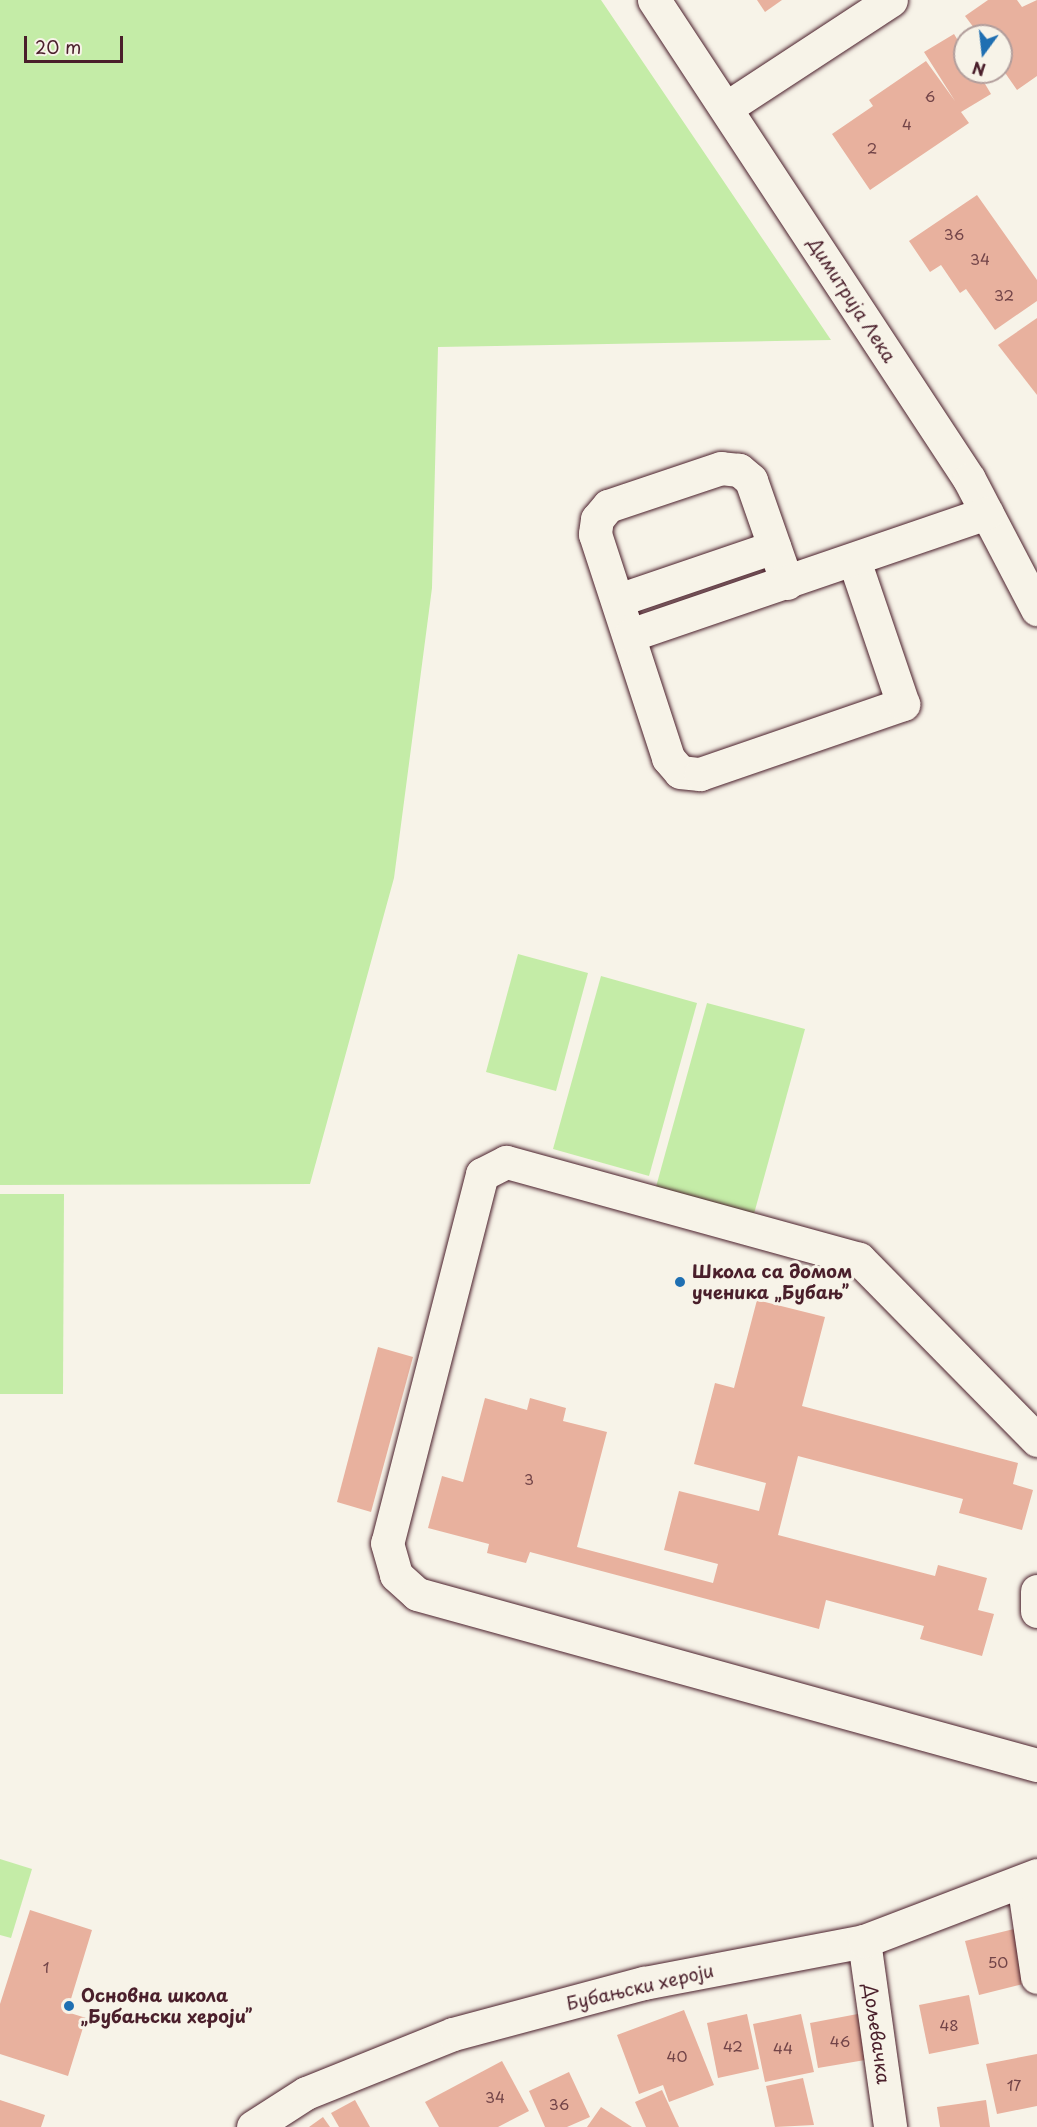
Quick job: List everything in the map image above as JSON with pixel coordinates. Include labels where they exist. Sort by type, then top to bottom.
[{"type":"street","name":"Димитрија Лека","points":[[654,0],[987,513],[1037,609]]},
{"type":"street","points":[[726,108],[891,0]]},
{"type":"street","points":[[787,583],[751,480],[739,470],[721,468],[608,506],[597,519],[596,534],[668,758],[680,772],[700,774],[903,704],[854,560]]},
{"type":"street","points":[[630,635],[987,513]]},
{"type":"street","points":[[618,600],[774,547]]},
{"type":"street","points":[[1037,1440],[859,1259],[506,1162],[483,1174],[387,1543],[396,1575],[417,1594],[1037,1765]]},
{"type":"street","points":[[1037,1591],[1037,1611]]},
{"type":"street","points":[[1030,1879],[1037,1977]]},
{"type":"street","name":"Бубањски хероји","points":[[253,2127],[306,2093],[453,2034],[644,1983],[864,1941],[1030,1879]]},
{"type":"street","name":"Дољевачка","points":[[864,1941],[890,2127]]},
{"type":"green space","points":[[0,0],[601,0],[831,340],[438,347],[432,588],[394,878],[310,1184],[0,1185]]},
{"type":"green space","points":[[518,954],[588,973],[556,1091],[486,1072]]},
{"type":"green space","points":[[601,976],[697,1003],[649,1176],[553,1149]]},
{"type":"green space","points":[[707,1003],[805,1029],[752,1221],[654,1194]]},
{"type":"green space","points":[[0,1194],[64,1194],[63,1394],[0,1394]]},
{"type":"green space","points":[[0,1859],[32,1869],[11,1938],[0,1935]]},
{"type":"building","points":[[757,0],[782,0],[765,12]]},
{"type":"building","points":[[988,0],[1017,0],[1022,7],[1037,0],[1037,76],[1017,90],[1013,84],[1013,24],[971,24],[965,16]]},
{"type":"building","points":[[953,35],[953,84],[985,84],[991,94],[961,112],[969,123],[870,190],[832,134],[873,106],[869,100],[926,61],[955,101],[924,52]]},
{"type":"building","points":[[977,195],[1037,280],[1037,301],[995,330],[966,289],[960,293],[941,265],[930,272],[909,241]]},
{"type":"building","points":[[1037,318],[1037,395],[998,345]]},
{"type":"building","points":[[757,1300],[825,1317],[802,1406],[1018,1463],[1013,1484],[1033,1490],[1022,1530],[959,1513],[963,1499],[798,1456],[778,1535],[935,1576],[938,1565],[987,1578],[978,1610],[994,1614],[982,1656],[920,1639],[924,1626],[826,1600],[819,1629],[530,1552],[526,1563],[487,1553],[489,1544],[428,1528],[442,1476],[463,1482],[485,1398],[527,1410],[530,1398],[566,1408],[563,1421],[607,1432],[577,1547],[713,1583],[718,1564],[664,1550],[679,1491],[759,1511],[766,1483],[694,1464],[715,1383],[734,1388]]},
{"type":"building","points":[[378,1347],[413,1357],[371,1512],[337,1502]]},
{"type":"building","points":[[30,1910],[92,1930],[67,2012],[86,2018],[68,2076],[0,2054],[0,2004]]},
{"type":"building","points":[[1018,1928],[1031,1982],[979,1995],[965,1941]]},
{"type":"building","points":[[969,1995],[979,2044],[929,2054],[919,2005]]},
{"type":"building","points":[[684,2010],[714,2085],[669,2102],[663,2085],[639,2094],[617,2035]]},
{"type":"building","points":[[863,2013],[871,2059],[818,2068],[810,2023]]},
{"type":"building","points":[[747,2014],[759,2069],[718,2078],[707,2023]]},
{"type":"building","points":[[801,2014],[814,2072],[765,2082],[753,2024]]},
{"type":"building","points":[[1037,2054],[1037,2106],[997,2114],[986,2064]]},
{"type":"building","points":[[502,2061],[529,2111],[498,2127],[439,2127],[425,2102]]},
{"type":"building","points":[[569,2072],[590,2117],[567,2127],[545,2127],[529,2091]]},
{"type":"building","points":[[803,2078],[814,2125],[775,2127],[766,2086]]},
{"type":"building","points":[[662,2090],[679,2127],[646,2127],[635,2102]]},
{"type":"building","points":[[0,2100],[45,2115],[41,2127],[0,2127]]},
{"type":"building","points":[[355,2100],[370,2127],[339,2127],[331,2113]]},
{"type":"building","points":[[986,2100],[990,2127],[940,2127],[937,2107]]},
{"type":"building","points":[[601,2107],[632,2127],[587,2127]]},
{"type":"building","points":[[323,2117],[330,2127],[309,2127]]},
{"type":"place","name":"Школа са домом ученика „Бубањ”","points":[[680,1282]]},
{"type":"place","name":"Основна школа „Бубањски хероји”","points":[[69,2006]]}]
